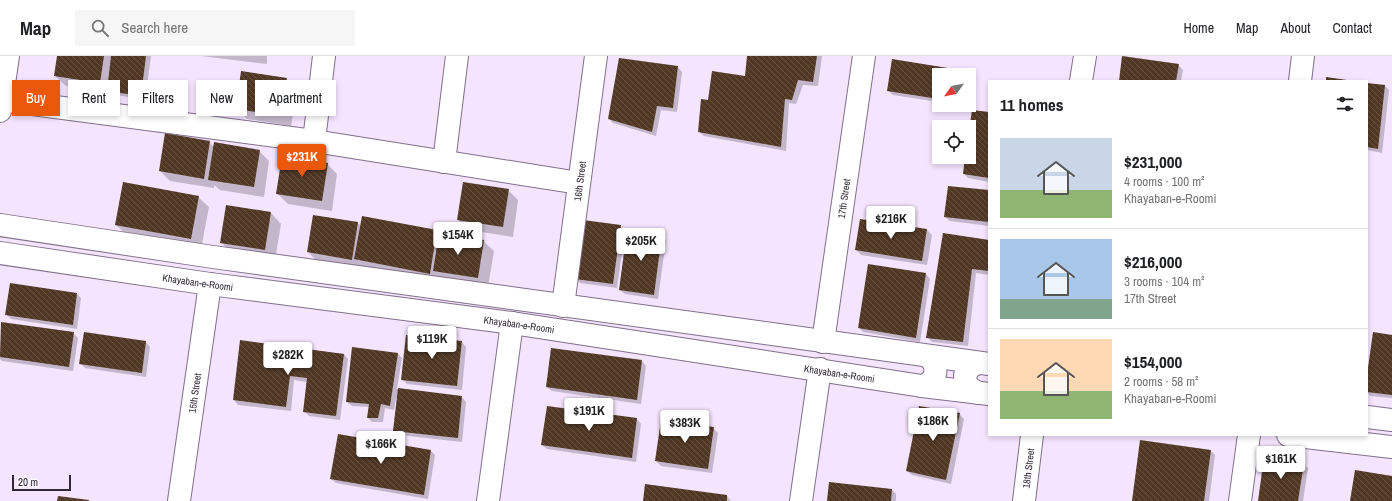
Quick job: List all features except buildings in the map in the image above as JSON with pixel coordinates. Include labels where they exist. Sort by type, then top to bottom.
[{"type":"street","points":[[8,56],[1,106],[314,141],[579,183]]},
{"type":"street","points":[[314,141],[324,56]]},
{"type":"street","points":[[444,162],[458,56]]},
{"type":"street","name":"16th Street","points":[[563,306],[596,56]]},
{"type":"street","name":"17th Street","points":[[823,342],[864,56]]},
{"type":"street","points":[[1081,80],[1085,56]]},
{"type":"street","points":[[1300,80],[1303,56]]},
{"type":"street","points":[[0,225],[213,257],[984,364]]},
{"type":"street","name":"Khayaban-e-Roomi","points":[[0,254],[210,284],[512,323],[820,369],[922,386],[984,393]]},
{"type":"street","name":"15th Street","points":[[179,501],[210,284]]},
{"type":"street","points":[[488,501],[512,323]]},
{"type":"street","points":[[922,386],[931,382],[936,374],[935,364],[928,356]]},
{"type":"street","points":[[984,364],[970,367],[965,375],[967,385],[974,391],[984,393]]},
{"type":"street","points":[[801,501],[820,369]]},
{"type":"street","points":[[1368,417],[1392,420]]},
{"type":"street","name":"18th Street","points":[[1024,501],[1032,436]]},
{"type":"street","points":[[1240,501],[1249,436]]},
{"type":"street","points":[[1297,436],[1392,447]]}]
